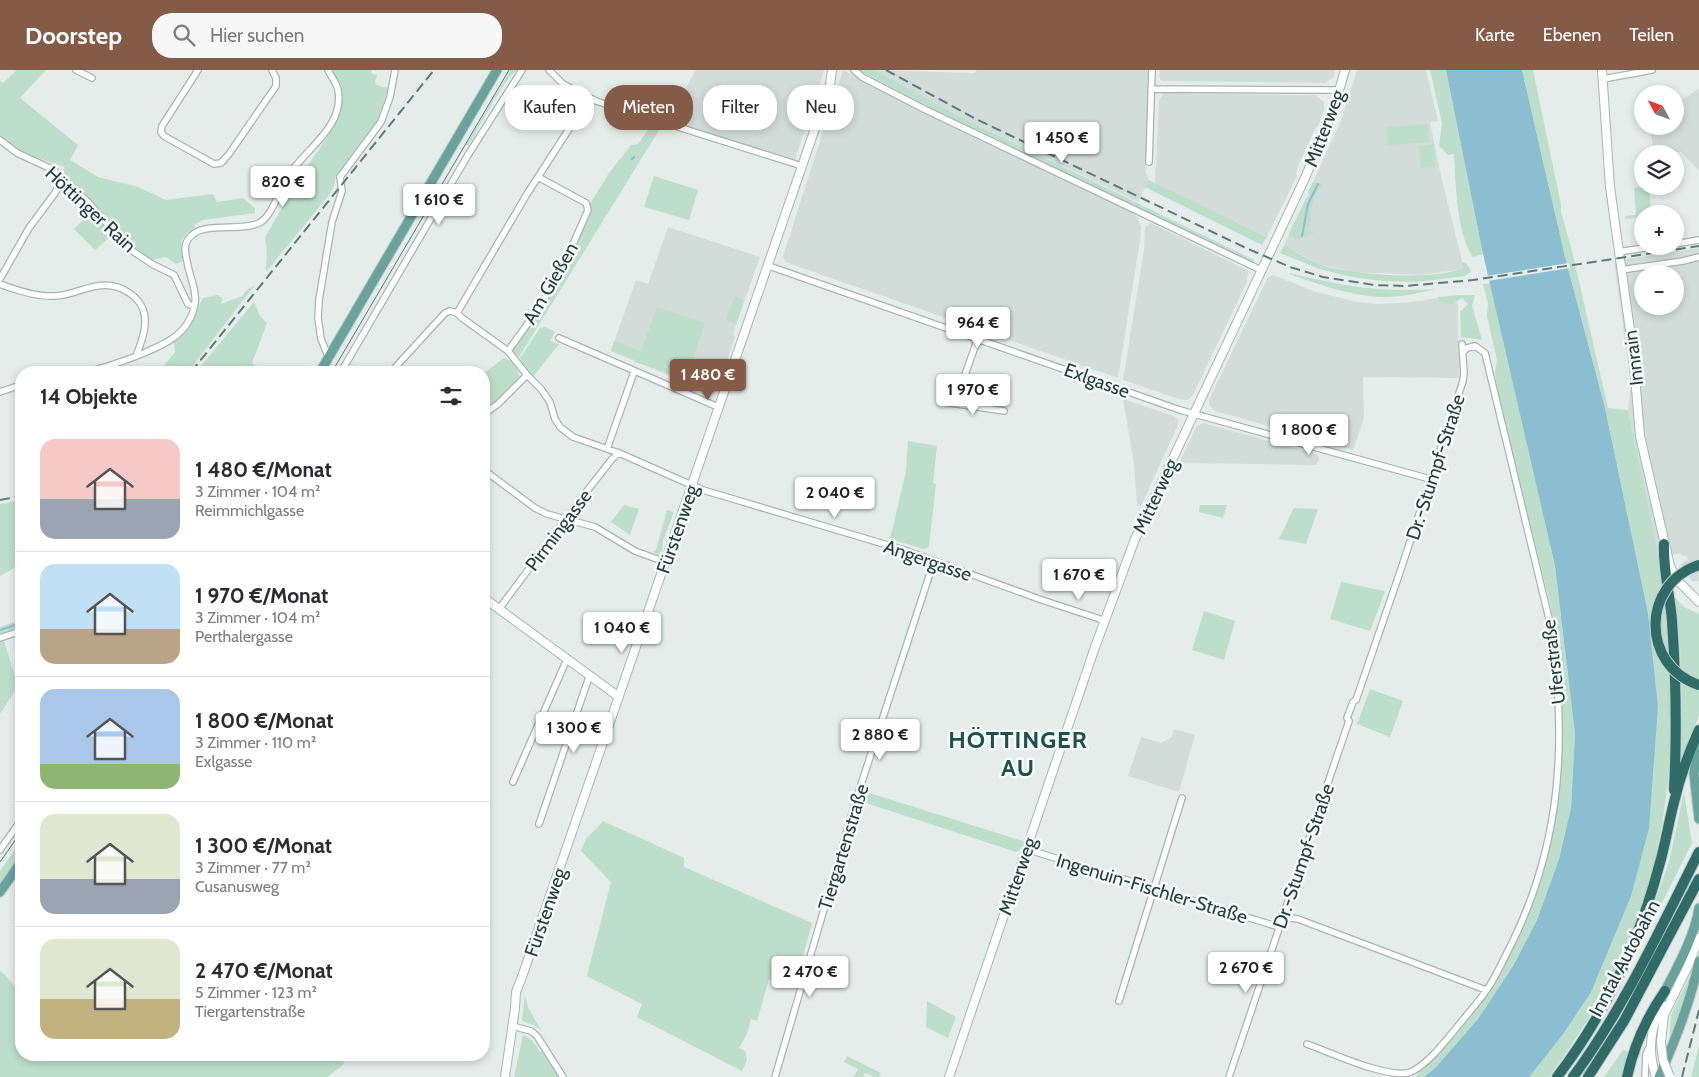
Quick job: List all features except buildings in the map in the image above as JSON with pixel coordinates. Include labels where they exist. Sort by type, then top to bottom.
[{"type":"highway","points":[[1664,544],[1663,565],[1672,618],[1676,692],[1673,804]]},
{"type":"highway","points":[[1699,565],[1680,575],[1667,588],[1659,602],[1655,627],[1658,643],[1669,665],[1681,676],[1699,685]]},
{"type":"highway","points":[[1557,1077],[1600,1014],[1625,964],[1640,928],[1657,874],[1673,804],[1687,760],[1699,731]]},
{"type":"highway","name":"Inntal Autobahn","points":[[1573,1077],[1600,1039],[1617,1010],[1699,852]]},
{"type":"highway","name":"Inntal Autobahn","points":[[1588,1077],[1624,1021],[1699,880]]},
{"type":"highway","points":[[1627,1077],[1641,1034],[1665,991]]},
{"type":"main road","points":[[323,366],[497,70]]},
{"type":"main road","points":[[1699,731],[1695,752],[1694,774],[1699,819]]},
{"type":"main road","points":[[0,892],[15,871]]},
{"type":"main road","points":[[1665,991],[1678,966],[1698,918],[1699,908]]},
{"type":"main road","points":[[1658,1077],[1676,1040],[1694,986],[1699,961]]},
{"type":"street","points":[[76,70],[92,78]]},
{"type":"street","points":[[198,70],[162,126],[162,132],[164,136],[214,164],[221,163],[229,154],[276,86],[276,78],[272,70]]},
{"type":"street","points":[[111,366],[163,346],[174,338],[188,322],[195,297],[185,251],[188,240],[198,230],[254,225],[265,219],[290,173],[319,142],[332,121],[338,104],[338,90],[328,70]]},
{"type":"street","points":[[328,358],[318,318],[319,300],[332,222],[342,191],[340,177],[380,122],[390,97],[395,70]]},
{"type":"street","points":[[345,366],[468,155],[522,70]]},
{"type":"street","points":[[550,70],[565,85]]},
{"type":"street","name":"Fürstenweg","points":[[830,85],[832,70]]},
{"type":"street","name":"Fürstenweg","points":[[830,85],[838,70]]},
{"type":"street","points":[[854,70],[862,77],[932,113],[1262,270]]},
{"type":"street","points":[[1149,162],[1152,70]]},
{"type":"street","name":"Mitterweg","points":[[949,1077],[1104,622],[1135,539],[1305,178],[1329,120],[1345,70]]},
{"type":"street","name":"Innrain","points":[[1602,70],[1610,187],[1634,360],[1640,436],[1664,544],[1673,574],[1682,586],[1699,602]]},
{"type":"street","points":[[1603,79],[1652,70]]},
{"type":"street","points":[[1151,89],[1340,90]]},
{"type":"street","points":[[594,100],[802,166]]},
{"type":"street","points":[[458,313],[538,177],[568,130]]},
{"type":"street","name":"Fürstenweg","points":[[505,1077],[515,1008],[521,993],[524,974],[814,130]]},
{"type":"street","name":"Höttinger Rain","points":[[0,140],[17,154],[50,167],[62,177],[88,202],[128,248],[152,264],[174,275],[188,304],[194,306]]},
{"type":"street","points":[[0,279],[25,235],[55,193],[62,177]]},
{"type":"street","name":"Am Gießen","points":[[508,351],[539,308],[563,267],[588,210],[586,203],[538,177]]},
{"type":"street","points":[[1684,242],[1699,240]]},
{"type":"street","points":[[1618,252],[1634,250]]},
{"type":"street","points":[[1621,270],[1699,257]]},
{"type":"street","name":"Exlgasse","points":[[769,266],[1167,405],[1430,479]]},
{"type":"street","points":[[0,284],[22,292],[57,296],[97,286],[123,288],[136,299],[145,318],[145,329],[136,356]]},
{"type":"street","points":[[396,366],[444,313],[450,311],[458,313],[462,318],[508,351]]},
{"type":"street","points":[[559,338],[718,407]]},
{"type":"street","points":[[955,403],[978,338]]},
{"type":"street","name":"Dr.-Stumpf-Straße","points":[[1229,1077],[1348,721],[1351,719],[1357,703],[1356,700],[1406,556],[1463,381],[1464,352],[1462,344]]},
{"type":"street","name":"Uferstraße","points":[[1307,1044],[1384,1072],[1407,1073],[1423,1064],[1448,1037],[1486,990],[1521,924],[1546,853],[1559,772],[1560,730],[1551,627],[1485,352],[1475,346],[1467,348],[1464,352]]},
{"type":"street","name":"Angergasse","points":[[508,351],[541,389],[550,402],[554,419],[567,434],[619,453],[692,486],[934,561],[980,579],[1100,618],[1104,622]]},
{"type":"street","points":[[607,449],[634,372]]},
{"type":"street","points":[[490,410],[527,375]]},
{"type":"street","points":[[0,392],[15,387]]},
{"type":"street","points":[[944,402],[1004,411]]},
{"type":"street","name":"Pirmingasse","points":[[499,609],[565,519],[612,459],[619,453]]},
{"type":"street","points":[[490,474],[535,508],[547,514],[595,526],[635,552],[665,562]]},
{"type":"street","name":"Tiergartenstraße","points":[[774,1077],[855,803],[934,561]]},
{"type":"street","points":[[490,602],[589,677],[619,697]]},
{"type":"street","points":[[0,638],[15,633]]},
{"type":"street","points":[[513,782],[567,659]]},
{"type":"street","points":[[539,824],[589,677]]},
{"type":"street","points":[[1119,1001],[1182,798]]},
{"type":"street","points":[[0,850],[15,829]]},
{"type":"street","name":"Ingenuin-Fischler-Straße","points":[[1026,849],[1279,927]]},
{"type":"street","points":[[1283,917],[1298,919],[1486,990]]},
{"type":"street","points":[[1670,1077],[1663,1060],[1661,1042],[1664,1015],[1688,966],[1699,938]]},
{"type":"street","points":[[1658,1077],[1653,1066],[1650,1046],[1651,1031],[1665,991]]},
{"type":"street","points":[[512,1026],[531,1031],[537,1036],[563,1077]]},
{"type":"street","points":[[1645,1074],[1646,1054],[1650,1046]]},
{"type":"shaded area","points":[[696,70],[824,70],[819,85],[787,85],[787,130],[805,130],[795,160],[693,128],[693,85],[687,85]]},
{"type":"shaded area","points":[[843,70],[1133,213],[1138,218],[1141,227],[1140,241],[1118,378],[785,262],[783,256],[824,130],[854,130],[854,85],[838,85]]},
{"type":"shaded area","points":[[875,70],[974,73],[977,70],[1149,70],[1146,172],[1149,180],[1138,202],[955,114]]},
{"type":"shaded area","points":[[1160,70],[1335,70],[1333,78],[1325,83],[1162,81],[1159,78]]},
{"type":"shaded area","points":[[1357,70],[1426,70],[1438,121],[1430,122],[1464,269],[1420,275],[1353,272],[1318,264],[1284,245],[1307,199],[1308,192],[1341,121]]},
{"type":"shaded area","points":[[1699,88],[1699,171],[1684,155],[1684,145],[1653,145],[1651,135],[1684,135],[1684,99]]},
{"type":"shaded area","points":[[1164,93],[1315,95],[1324,102],[1324,110],[1319,124],[1296,171],[1297,176],[1267,237],[1155,183],[1159,100]]},
{"type":"shaded area","points":[[1151,223],[1249,271],[1247,282],[1193,395],[1188,400],[1182,400],[1123,380],[1144,250],[1145,227]]},
{"type":"shaded area","points":[[668,227],[760,257],[733,333],[735,337],[717,391],[713,394],[611,351],[636,280],[648,284]]},
{"type":"shaded area","points":[[1699,248],[1699,581],[1692,581],[1680,564],[1689,558],[1678,553],[1659,563],[1628,410],[1631,384],[1614,261],[1653,255],[1684,255],[1684,250]]},
{"type":"shaded area","points":[[1273,275],[1316,292],[1358,302],[1377,304],[1412,302],[1450,296],[1458,305],[1459,378],[1363,377],[1364,418],[1353,450],[1215,411],[1209,405],[1209,400],[1268,277]]},
{"type":"shaded area","points":[[1123,399],[1174,416],[1178,420],[1178,425],[1141,506],[1137,505],[1134,464]]},
{"type":"shaded area","points":[[1203,423],[1317,454],[1319,459],[1316,465],[1179,463],[1196,427]]},
{"type":"shaded area","points":[[1174,729],[1195,735],[1179,792],[1128,776],[1141,737],[1161,743],[1172,737]]},
{"type":"green space","points":[[17,70],[46,70],[20,98],[78,145],[70,160],[98,177],[138,187],[166,200],[213,194],[217,202],[243,198],[255,208],[255,213],[203,220],[194,225],[195,228],[188,232],[181,241],[183,261],[176,264],[166,257],[152,260],[131,246],[117,231],[95,250],[74,229],[95,208],[64,174],[64,167],[21,152],[0,137],[0,81],[3,83]]},
{"type":"green space","points":[[331,70],[372,70],[371,73],[377,75],[376,85],[388,88],[379,118],[336,176],[334,186],[329,195],[266,272],[267,253],[265,237],[298,180],[328,136],[342,96]]},
{"type":"green space","points":[[510,70],[517,70],[491,105],[468,146],[466,145]]},
{"type":"green space","points":[[858,70],[875,70],[955,114],[1254,260],[1253,263],[936,111]]},
{"type":"green space","points":[[1430,70],[1446,70],[1483,254],[1473,257],[1467,247],[1460,221],[1454,154],[1448,155],[1439,146],[1442,123]]},
{"type":"green space","points":[[1522,70],[1533,70],[1561,212],[1572,251],[1608,408],[1628,410],[1659,562],[1670,650],[1671,740],[1661,831],[1652,874],[1631,938],[1611,980],[1600,1000],[1549,1077],[1529,1077],[1561,1037],[1658,706],[1648,613],[1605,408],[1565,257]]},
{"type":"green space","points":[[1428,124],[1429,142],[1388,145],[1386,127]]},
{"type":"green space","points":[[648,130],[659,130],[519,357],[511,350],[563,267],[588,207],[609,173],[631,145],[638,144]]},
{"type":"green space","points":[[1434,144],[1435,167],[1421,168],[1419,146]]},
{"type":"green space","points":[[654,176],[698,190],[689,220],[644,207]]},
{"type":"green space","points":[[1149,180],[1267,237],[1262,245],[1145,187]]},
{"type":"green space","points":[[1316,182],[1324,186],[1321,186],[1313,200],[1309,231],[1315,232],[1302,239],[1295,239],[1289,233],[1307,199],[1313,183]]},
{"type":"green space","points":[[1635,195],[1650,195],[1650,205],[1635,205]]},
{"type":"green space","points":[[1634,215],[1634,218],[1625,219],[1625,216]]},
{"type":"green space","points":[[1284,245],[1318,264],[1370,274],[1412,275],[1449,272],[1463,268],[1462,262],[1466,263],[1471,271],[1465,276],[1416,282],[1382,281],[1352,277],[1319,269],[1280,253]]},
{"type":"green space","points":[[1290,273],[1327,282],[1381,289],[1436,289],[1393,297],[1367,296],[1333,288]]},
{"type":"green space","points":[[1490,283],[1555,566],[1575,734],[1571,808],[1559,859],[1537,920],[1513,966],[1478,1019],[1436,1067],[1424,1077],[1415,1077],[1492,986],[1512,950],[1540,879],[1557,801],[1561,761],[1562,722],[1556,642],[1550,602],[1502,416],[1495,373],[1497,360],[1487,316],[1488,304],[1483,284]]},
{"type":"green space","points":[[255,285],[193,366],[164,366],[175,352],[174,342],[193,322],[193,316],[203,298],[218,295],[222,298],[221,304],[242,296]]},
{"type":"green space","points":[[1475,295],[1472,306],[1482,340],[1461,337],[1460,312],[1468,304],[1462,298],[1451,304],[1438,301],[1438,297]]},
{"type":"green space","points":[[735,296],[741,298],[743,304],[736,324],[726,320]]},
{"type":"green space","points":[[254,302],[260,316],[267,323],[252,363],[257,366],[201,366]]},
{"type":"green space","points":[[657,307],[705,323],[690,367],[700,371],[697,382],[635,362],[635,360],[611,351],[614,341],[641,351]]},
{"type":"green space","points":[[545,327],[555,332],[550,341],[559,344],[533,377],[520,358],[540,328]]},
{"type":"green space","points":[[504,358],[515,363],[521,382],[490,409],[490,368]]},
{"type":"green space","points":[[908,441],[937,446],[933,483],[936,484],[929,547],[924,549],[890,539],[906,471]]},
{"type":"green space","points":[[15,501],[15,566],[0,576],[0,504]]},
{"type":"green space","points":[[624,505],[639,509],[630,535],[611,522]]},
{"type":"green space","points":[[1200,505],[1227,505],[1223,518],[1199,512]]},
{"type":"green space","points":[[1294,508],[1318,509],[1306,544],[1279,539]]},
{"type":"green space","points":[[667,510],[674,512],[659,556],[653,552],[656,550]]},
{"type":"green space","points":[[1341,582],[1385,591],[1370,631],[1330,619]]},
{"type":"green space","points":[[1674,596],[1684,607],[1699,614],[1699,715],[1680,770],[1678,770],[1682,716],[1680,645]]},
{"type":"green space","points":[[1204,611],[1235,621],[1224,660],[1192,650]]},
{"type":"green space","points":[[15,622],[15,629],[0,634],[0,627]]},
{"type":"green space","points":[[4,641],[15,676],[15,691],[0,714],[0,642]]},
{"type":"green space","points":[[1370,689],[1403,701],[1390,737],[1357,724]]},
{"type":"green space","points":[[863,791],[1023,841],[1020,850],[1016,852],[860,801]]},
{"type":"green space","points":[[1684,792],[1692,843],[1648,931],[1645,930],[1669,862]]},
{"type":"green space","points":[[603,821],[684,858],[684,867],[812,923],[801,964],[793,961],[786,987],[769,979],[757,1021],[751,1019],[746,1036],[739,1048],[745,1051],[747,1060],[742,1071],[637,1017],[642,1004],[587,976],[611,882],[581,851],[586,839]]},
{"type":"green space","points":[[15,850],[15,864],[0,886],[0,871]]},
{"type":"green space","points":[[0,970],[15,986],[15,1061],[344,1061],[343,1065],[327,1077],[0,1077]]},
{"type":"green space","points":[[1689,978],[1691,978],[1669,1042],[1671,1015]]},
{"type":"green space","points":[[525,995],[528,1007],[542,1033],[535,1026],[522,1020]]},
{"type":"green space","points":[[927,1001],[956,1017],[948,1038],[926,1027]]},
{"type":"green space","points":[[523,1035],[533,1041],[540,1052],[542,1051],[559,1077],[514,1077]]},
{"type":"green space","points":[[1699,1046],[1699,1077],[1691,1077]]},
{"type":"green space","points":[[1623,1050],[1628,1052],[1622,1077],[1604,1077]]},
{"type":"green space","points":[[847,1056],[881,1073],[879,1077],[865,1073],[863,1077],[854,1077],[858,1069],[844,1062]]},
{"type":"water","points":[[1446,70],[1522,70],[1565,257],[1605,408],[1648,613],[1658,706],[1649,828],[1631,896],[1591,992],[1561,1037],[1529,1077],[1424,1077],[1436,1067],[1478,1019],[1513,966],[1537,920],[1559,859],[1571,808],[1575,734],[1555,566],[1483,254]]},
{"type":"pier","points":[[1569,263],[1570,268],[1487,281],[1486,276]]},
{"type":"waterway","points":[[1302,236],[1308,204],[1318,184]]},
{"type":"waterway","points":[[0,630],[15,625]]},
{"type":"tram line","points":[[336,366],[509,70]]},
{"type":"tram line","points":[[0,862],[15,841]]},
{"type":"railway","points":[[196,366],[434,70]]},
{"type":"railway","points":[[886,70],[976,119],[1246,248],[1290,267],[1323,277],[1374,285],[1405,286],[1473,280],[1699,246]]},
{"type":"railway","points":[[0,500],[15,497]]},
{"type":"railway","points":[[1682,1077],[1699,1010]]},
{"type":"district","name":"HÖTTINGER AU","points":[[1018,754]]}]
